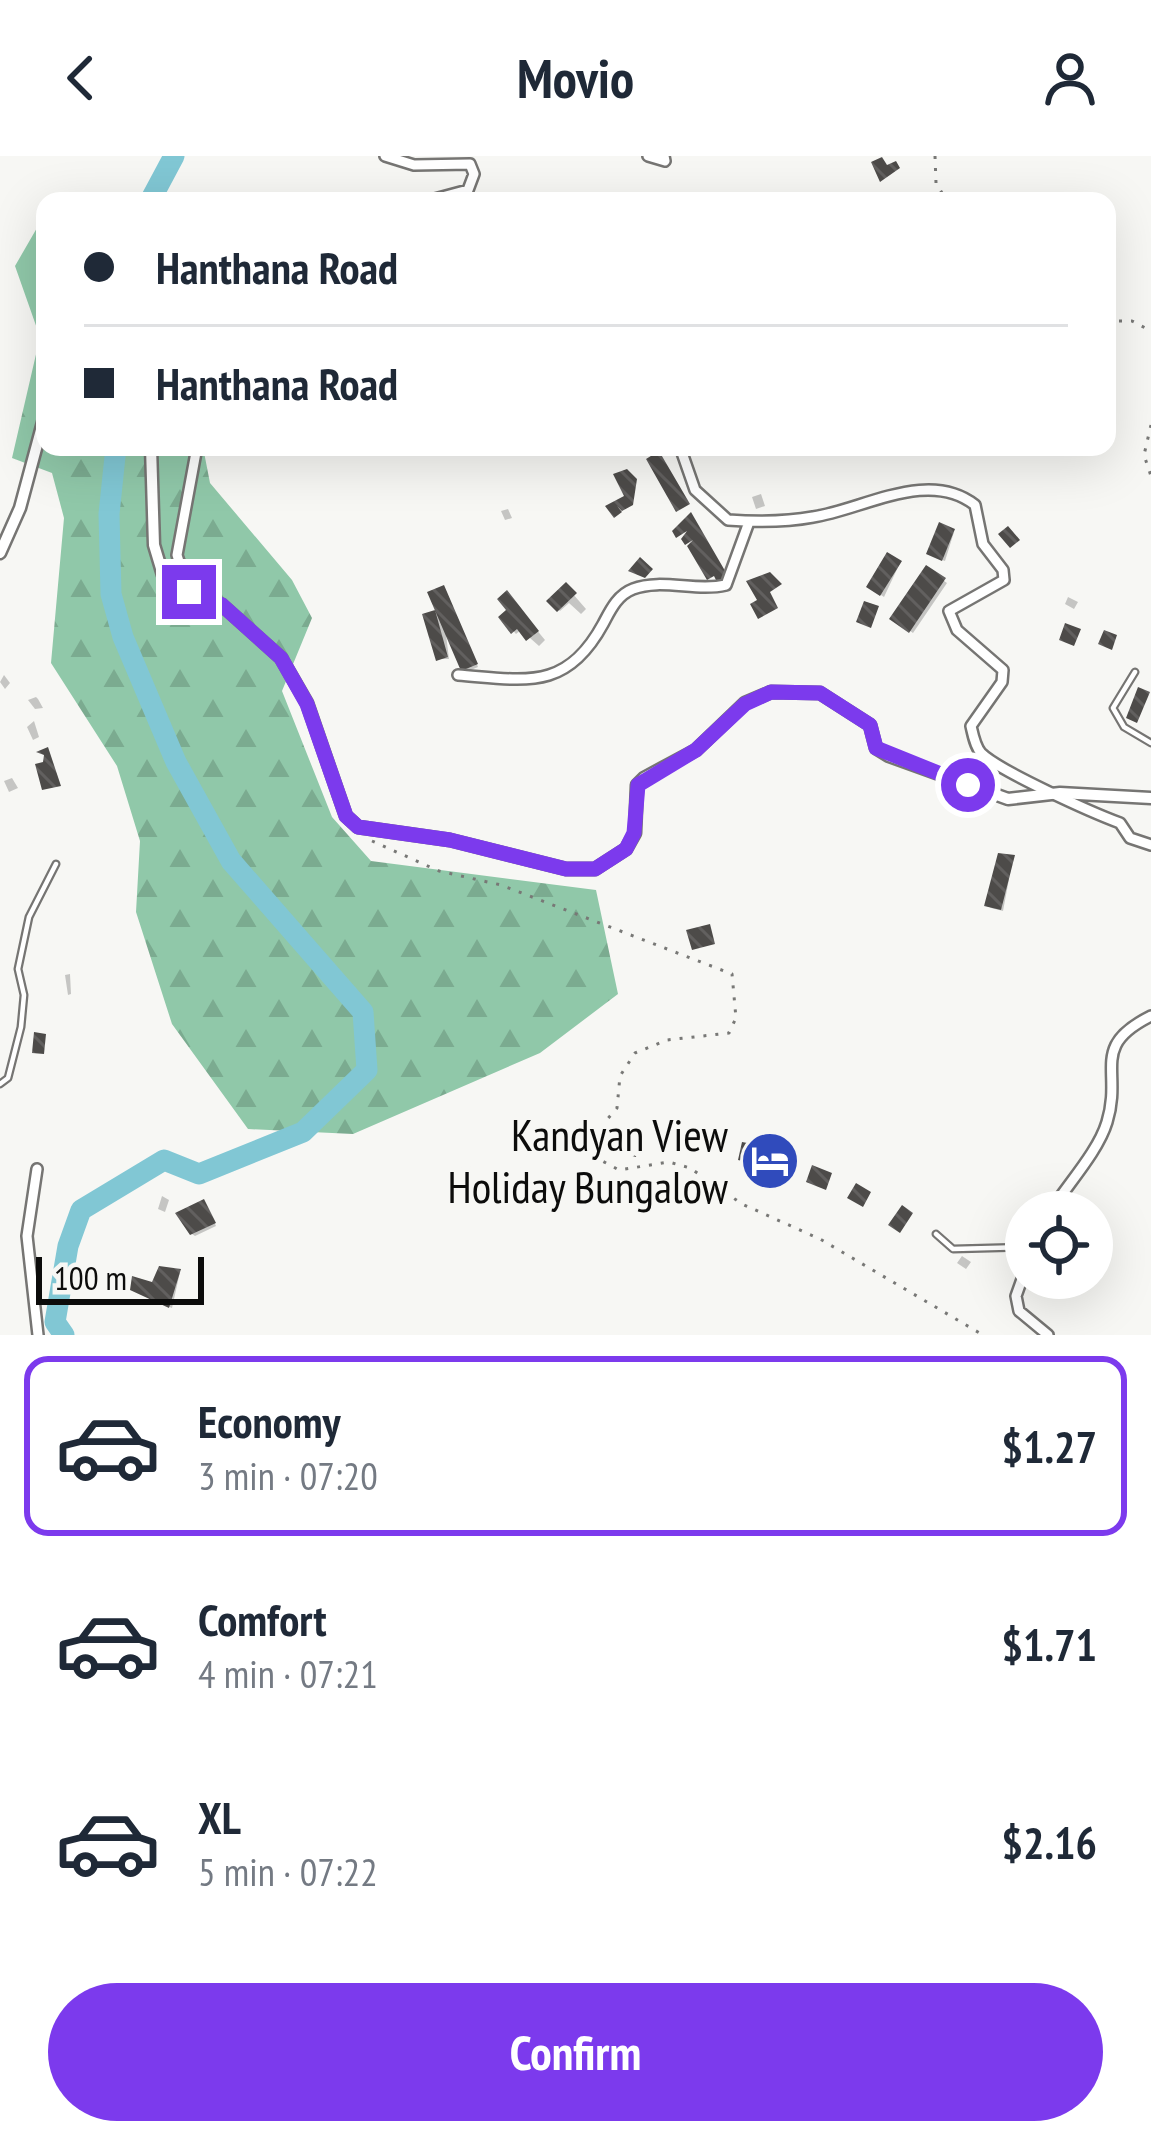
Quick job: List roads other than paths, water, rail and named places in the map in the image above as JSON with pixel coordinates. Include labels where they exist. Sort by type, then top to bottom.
[{"type":"street","points":[[386,156],[414,165],[470,164],[474,174],[468,190],[461,192]]},
{"type":"street","points":[[648,156],[657,162],[665,161],[664,156]]},
{"type":"street","points":[[0,553],[20,508],[36,448]]},
{"type":"street","points":[[151,456],[154,545],[163,575],[222,605],[281,658],[307,704],[346,816],[371,832],[450,840],[566,869],[595,869],[626,849],[634,833],[638,785],[696,750],[745,704],[771,692],[820,693],[870,725],[876,748],[889,756],[1008,800],[1060,793],[1151,799]]},
{"type":"street","points":[[189,592],[177,555],[195,456]]},
{"type":"street","points":[[683,456],[695,490],[728,520],[815,517],[901,492],[949,493],[975,506],[983,544],[1004,570],[1004,580],[949,611],[957,631],[1003,670],[1002,682],[971,726],[974,740],[982,753],[1018,777],[1120,823],[1130,838],[1151,844]]},
{"type":"street","points":[[458,675],[527,680],[560,674],[587,652],[612,608],[634,588],[726,585],[748,522]]},
{"type":"street","points":[[1064,1191],[1107,1124],[1110,1052],[1124,1029],[1151,1016]]},
{"type":"street","points":[[37,1168],[27,1236],[38,1335]]},
{"type":"street","points":[[1017,1299],[1019,1311],[1048,1335]]},
{"type":"lane","points":[[1135,672],[1113,708],[1124,727],[1151,743]]},
{"type":"lane","points":[[0,1084],[8,1078],[21,1027],[18,969],[29,916],[56,864]]},
{"type":"lane","points":[[936,1234],[953,1249],[1005,1248]]},
{"type":"waterway","points":[[155,192],[174,156]]},
{"type":"waterway","points":[[64,1335],[55,1322],[68,1246],[81,1210],[164,1160],[199,1174],[303,1132],[367,1070],[363,1012],[231,861],[176,762],[123,637],[111,594],[109,514],[115,456]]},
{"type":"place","name":"Kandyan View Holiday Bungalow","points":[[770,1161]]}]
